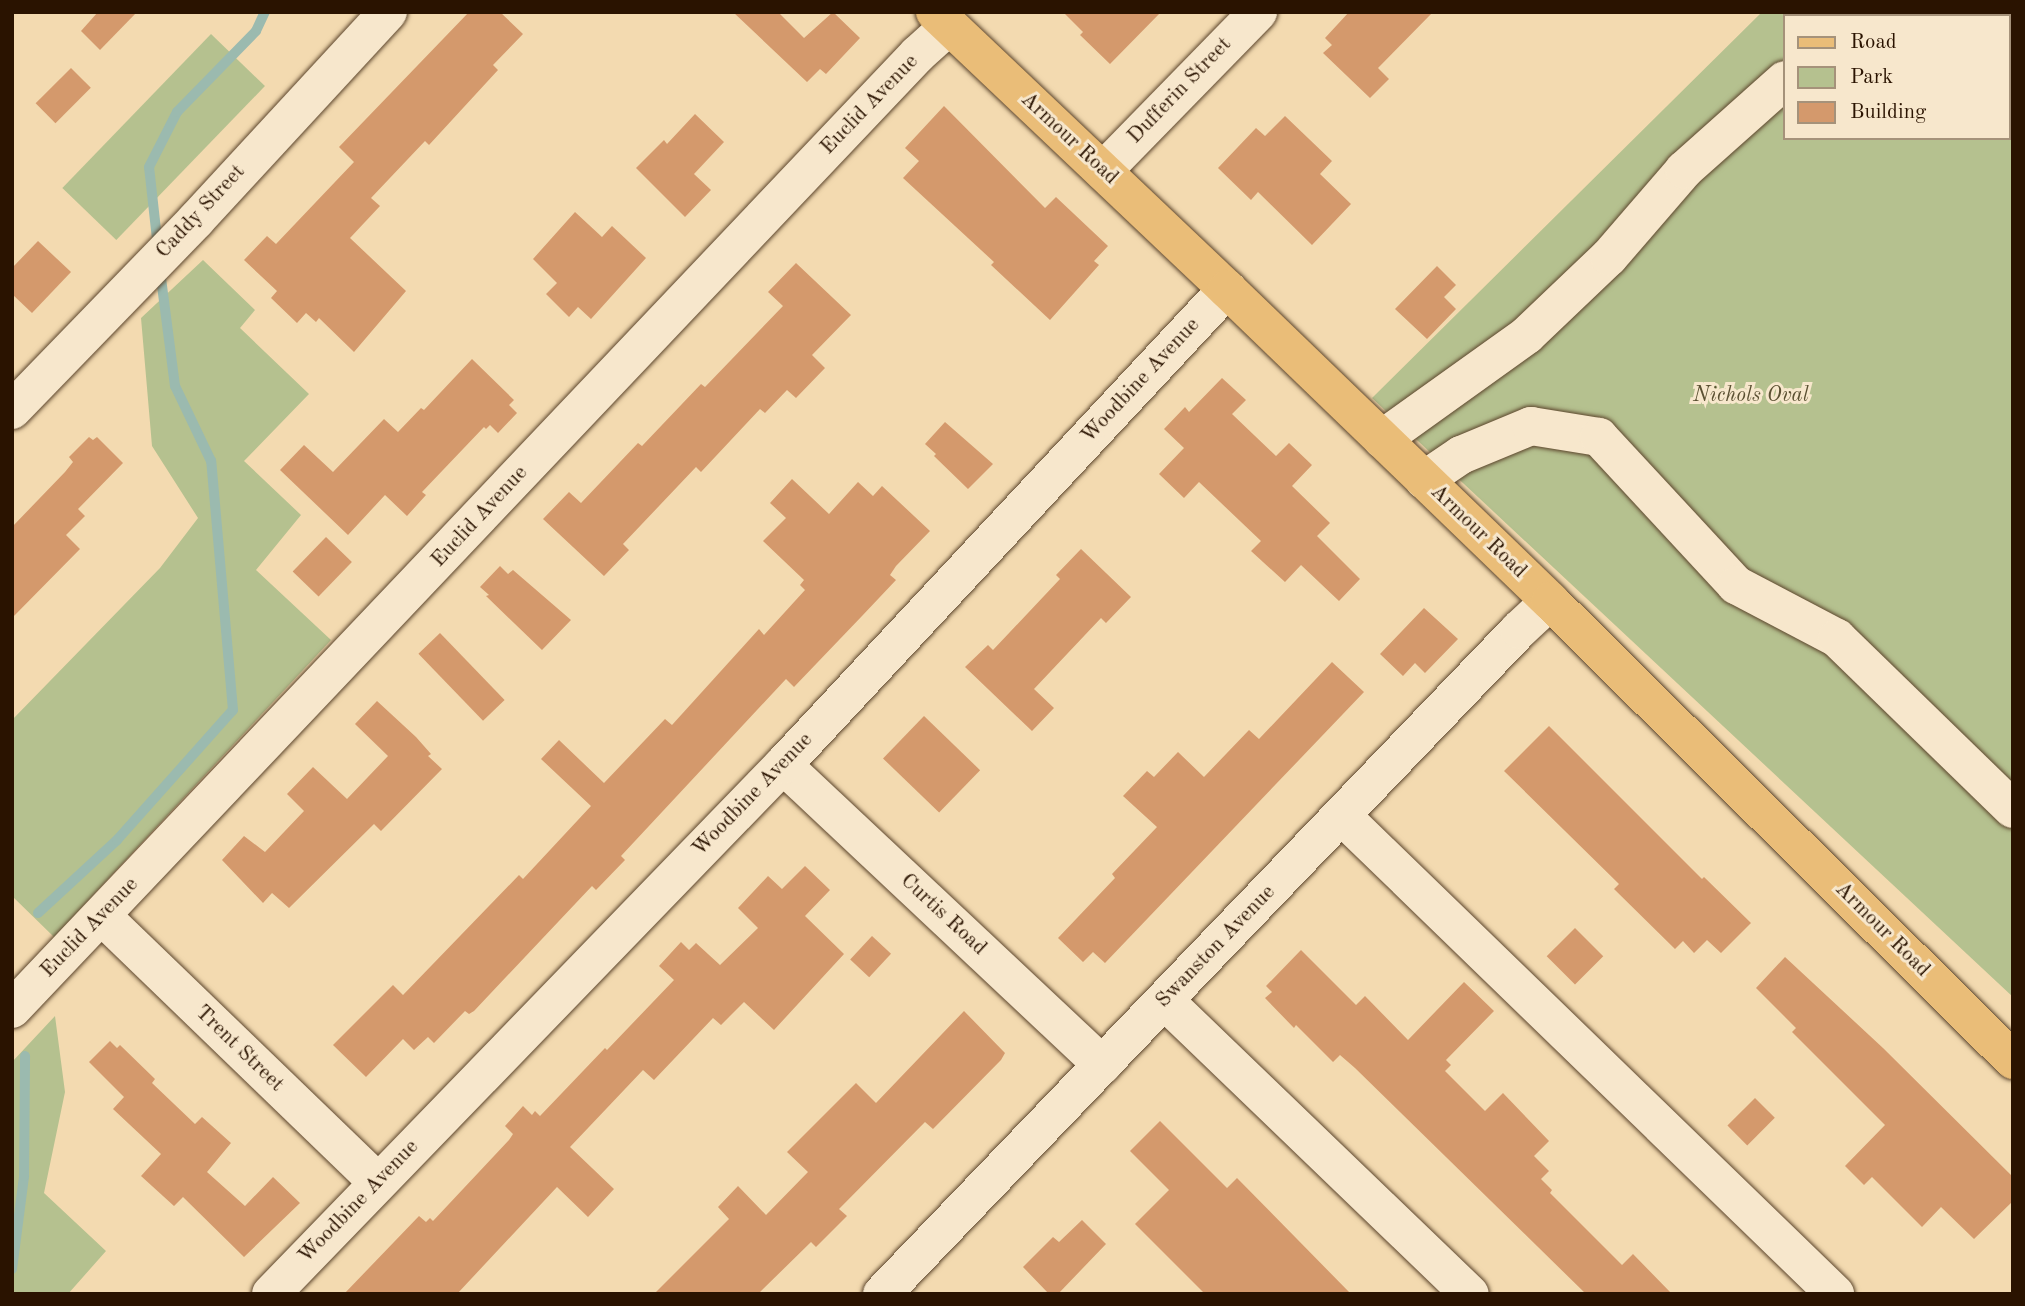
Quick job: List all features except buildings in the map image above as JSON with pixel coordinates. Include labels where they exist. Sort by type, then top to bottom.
[{"type":"main road","name":"Armour Road","points":[[942,19],[1550,601],[2013,1060]]},
{"type":"street","name":"Caddy Street","points":[[14,403],[196,220],[388,12]]},
{"type":"street","name":"Dufferin Street","points":[[1103,171],[1258,12]]},
{"type":"street","name":"Euclid Avenue","points":[[12,1009],[918,54],[942,19]]},
{"type":"street","points":[[1382,439],[1527,335],[1609,257],[1684,170],[1784,81]]},
{"type":"street","name":"Woodbine Avenue","points":[[271,1294],[783,765],[1227,289]]},
{"type":"street","points":[[1424,480],[1461,455],[1531,426],[1599,437],[1736,584],[1837,638],[2013,809]]},
{"type":"street","name":"Swanston Avenue","points":[[883,1294],[1519,630],[1550,601]]},
{"type":"street","name":"Curtis Road","points":[[783,765],[1102,1065]]},
{"type":"street","points":[[1342,816],[1835,1294]]},
{"type":"street","name":"Trent Street","points":[[102,916],[377,1182]]},
{"type":"street","points":[[1165,1001],[1469,1294]]},
{"type":"green space","name":"Nichols Oval","points":[[1762,12],[2013,12],[2013,997],[1372,398]]},
{"type":"green space","points":[[211,34],[265,86],[116,240],[62,188]]},
{"type":"green space","points":[[203,260],[255,310],[240,328],[309,394],[244,461],[301,515],[256,570],[331,640],[54,937],[12,896],[12,720],[160,568],[198,518],[152,446],[141,318]]},
{"type":"green space","points":[[55,1016],[65,1092],[44,1193],[106,1251],[68,1294],[12,1294],[12,1062]]},
{"type":"waterway","points":[[158,248],[149,167],[177,112],[256,31],[265,12]]},
{"type":"waterway","points":[[38,913],[117,840],[233,710],[211,461],[175,386],[160,271]]},
{"type":"waterway","points":[[12,1269],[24,1176],[25,1056]]}]
